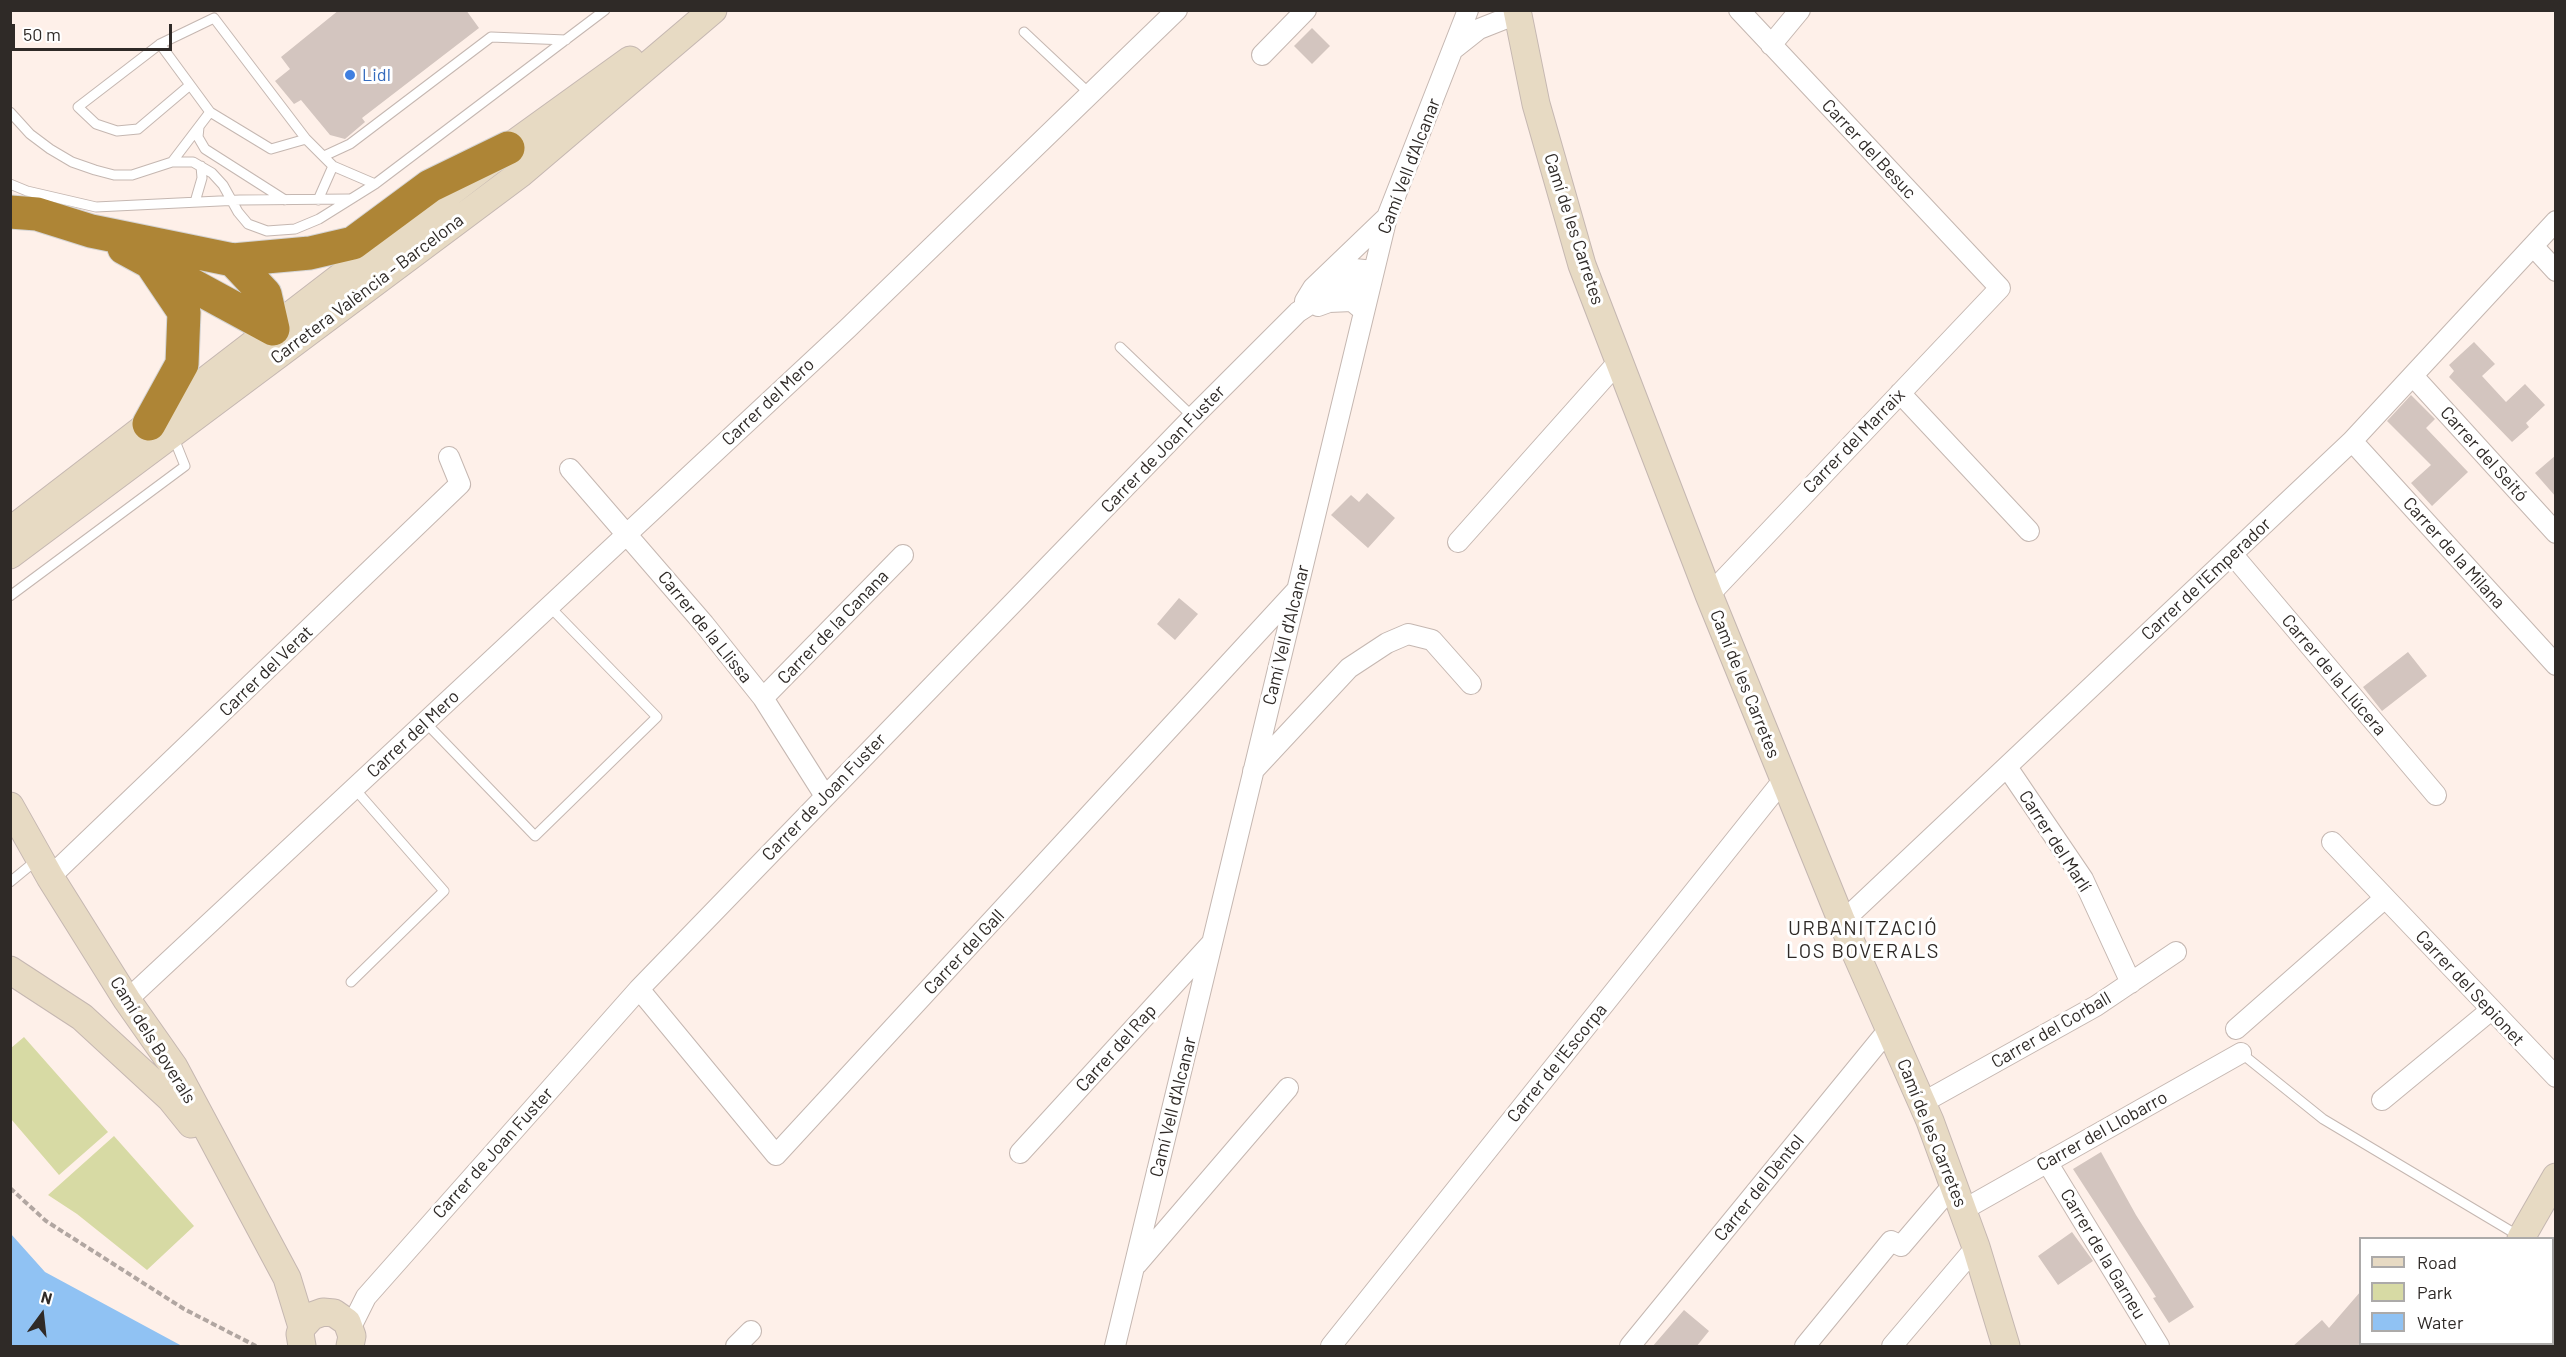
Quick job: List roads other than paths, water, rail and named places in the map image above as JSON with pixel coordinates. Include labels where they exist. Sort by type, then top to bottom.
[{"type":"highway","points":[[20,208],[91,231],[233,260],[310,253],[353,243],[430,186],[514,161]]},
{"type":"highway","points":[[91,231],[273,329]]},
{"type":"highway","points":[[233,260],[265,294],[273,329]]},
{"type":"highway","points":[[150,262],[184,312],[182,364],[161,429]]},
{"type":"street","name":"Carretera València - Barcelona","points":[[10,555],[80,503],[273,329],[514,161],[699,10]]},
{"type":"street","name":"Carretera València - Barcelona","points":[[10,531],[161,429],[713,10]]},
{"type":"street","name":"Carrer del Mero","points":[[127,1000],[847,329],[1177,10]]},
{"type":"street","points":[[1262,55],[1306,10]]},
{"type":"street","name":"Camí Vell d'Alcanar","points":[[1115,1347],[1387,217],[1468,10]]},
{"type":"street","name":"Carrer del Besuc","points":[[1739,10],[2000,288]]},
{"type":"street","points":[[1771,45],[1800,10]]},
{"type":"street","points":[[1455,48],[1488,24],[1519,21]]},
{"type":"street","name":"Camí de les Carretes","points":[[1519,21],[1536,104],[1582,265],[1709,595],[1842,922],[1922,1103],[1976,1247],[2006,1347]]},
{"type":"street","name":"Carrer de Joan Fuster","points":[[1298,312],[1313,288],[1387,217]]},
{"type":"street","name":"Carrer de l'Emperador","points":[[1842,922],[2352,441],[2556,221]]},
{"type":"street","points":[[2533,246],[2556,271]]},
{"type":"street","points":[[1327,275],[1354,269],[1372,276]]},
{"type":"street","name":"Carrer de Joan Fuster","points":[[327,1329],[366,1297],[639,989],[1193,417],[1298,312],[1332,290],[1372,276]]},
{"type":"street","name":"Carrer del Marraix","points":[[1709,595],[2000,288]]},
{"type":"street","name":"Carrer de Joan Fuster","points":[[1298,312],[1329,302],[1352,301],[1364,311]]},
{"type":"street","points":[[80,503],[168,425],[265,352],[273,329]]},
{"type":"street","points":[[1458,542],[1619,361]]},
{"type":"street","name":"Carrer del Seitó","points":[[2413,376],[2556,533]]},
{"type":"street","points":[[1900,393],[2029,531]]},
{"type":"street","name":"Carrer de la Milana","points":[[2352,441],[2556,665]]},
{"type":"street","name":"Carrer del Verat","points":[[45,867],[460,484],[449,457]]},
{"type":"street","name":"Carrer de la Llissa","points":[[570,469],[704,624],[763,698],[825,796]]},
{"type":"street","name":"Carrer de la Canana","points":[[763,698],[903,555]]},
{"type":"street","name":"Carrer de la Llúcera","points":[[2233,555],[2436,795]]},
{"type":"street","name":"Carrer del Gall","points":[[639,989],[776,1155],[1297,589]]},
{"type":"street","points":[[1253,771],[1349,668],[1387,643],[1408,634],[1432,640],[1471,684]]},
{"type":"street","name":"Carrer del Marlí","points":[[2007,767],[2083,879],[2131,983]]},
{"type":"street","name":"Carrer de l'Escorpa","points":[[1331,1347],[1784,779]]},
{"type":"street","name":"Camí dels Boverals","points":[[10,806],[127,1000],[174,1067],[287,1278],[327,1329]]},
{"type":"street","name":"Carrer del Sepionet","points":[[2332,842],[2556,1077]]},
{"type":"street","points":[[2236,1029],[2385,898]]},
{"type":"street","name":"Carrer del Rap","points":[[1020,1154],[1212,942]]},
{"type":"street","name":"Carrer del Corball","points":[[1922,1103],[2096,1006],[2176,952]]},
{"type":"street","points":[[10,970],[82,1017],[127,1057],[170,1098],[230,1171]]},
{"type":"street","points":[[2382,1100],[2491,1010]]},
{"type":"street","name":"Carrer del Dèntol","points":[[1630,1347],[1889,1029]]},
{"type":"street","name":"Carrer del Llobarro","points":[[1963,1210],[2241,1053]]},
{"type":"street","name":"Camí Vell d'Alcanar","points":[[1134,1269],[1288,1088]]},
{"type":"street","name":"Carrer de la Garneu","points":[[2047,1162],[2159,1347]]},
{"type":"street","points":[[2522,1237],[2556,1177]]},
{"type":"street","points":[[1805,1347],[1891,1241],[1901,1246],[1953,1185]]},
{"type":"street","points":[[1892,1347],[1976,1247]]},
{"type":"street","points":[[736,1347],[751,1331]]},
{"type":"lane","points":[[10,112],[30,134],[50,149],[72,162],[95,170],[114,175],[132,175],[185,160],[201,166],[212,173],[223,185],[248,224],[267,231],[278,231],[308,225],[375,184],[605,10]]},
{"type":"lane","points":[[190,85],[138,129],[117,131],[96,124],[78,107],[160,44],[214,18],[306,139],[333,166],[375,184]]},
{"type":"lane","points":[[1024,32],[1090,94]]},
{"type":"lane","points":[[324,156],[350,144],[491,37],[566,40]]},
{"type":"lane","points":[[160,44],[210,112],[271,149],[306,139]]},
{"type":"lane","points":[[172,162],[210,112]]},
{"type":"lane","points":[[199,127],[198,137],[205,149],[286,201]]},
{"type":"lane","points":[[195,201],[202,178],[201,166]]},
{"type":"lane","points":[[318,200],[333,166]]},
{"type":"lane","points":[[10,184],[27,191],[96,207],[195,201],[349,199]]},
{"type":"lane","points":[[1120,347],[1193,417]]},
{"type":"lane","points":[[10,596],[185,466],[161,429]]},
{"type":"lane","points":[[425,722],[535,836],[657,717],[549,606]]},
{"type":"lane","name":"Carrer del Mero","points":[[351,982],[444,891],[354,788]]},
{"type":"lane","points":[[10,882],[45,867]]},
{"type":"lane","points":[[2241,1053],[2323,1119],[2519,1237]]},
{"type":"water","points":[[11,1234],[45,1272],[182,1346],[11,1346]]},
{"type":"place","name":"Lidl","points":[[350,75]]},
{"type":"district","name":"URBANITZACIÓ LOS BOVERALS","points":[[1863,940]]}]
